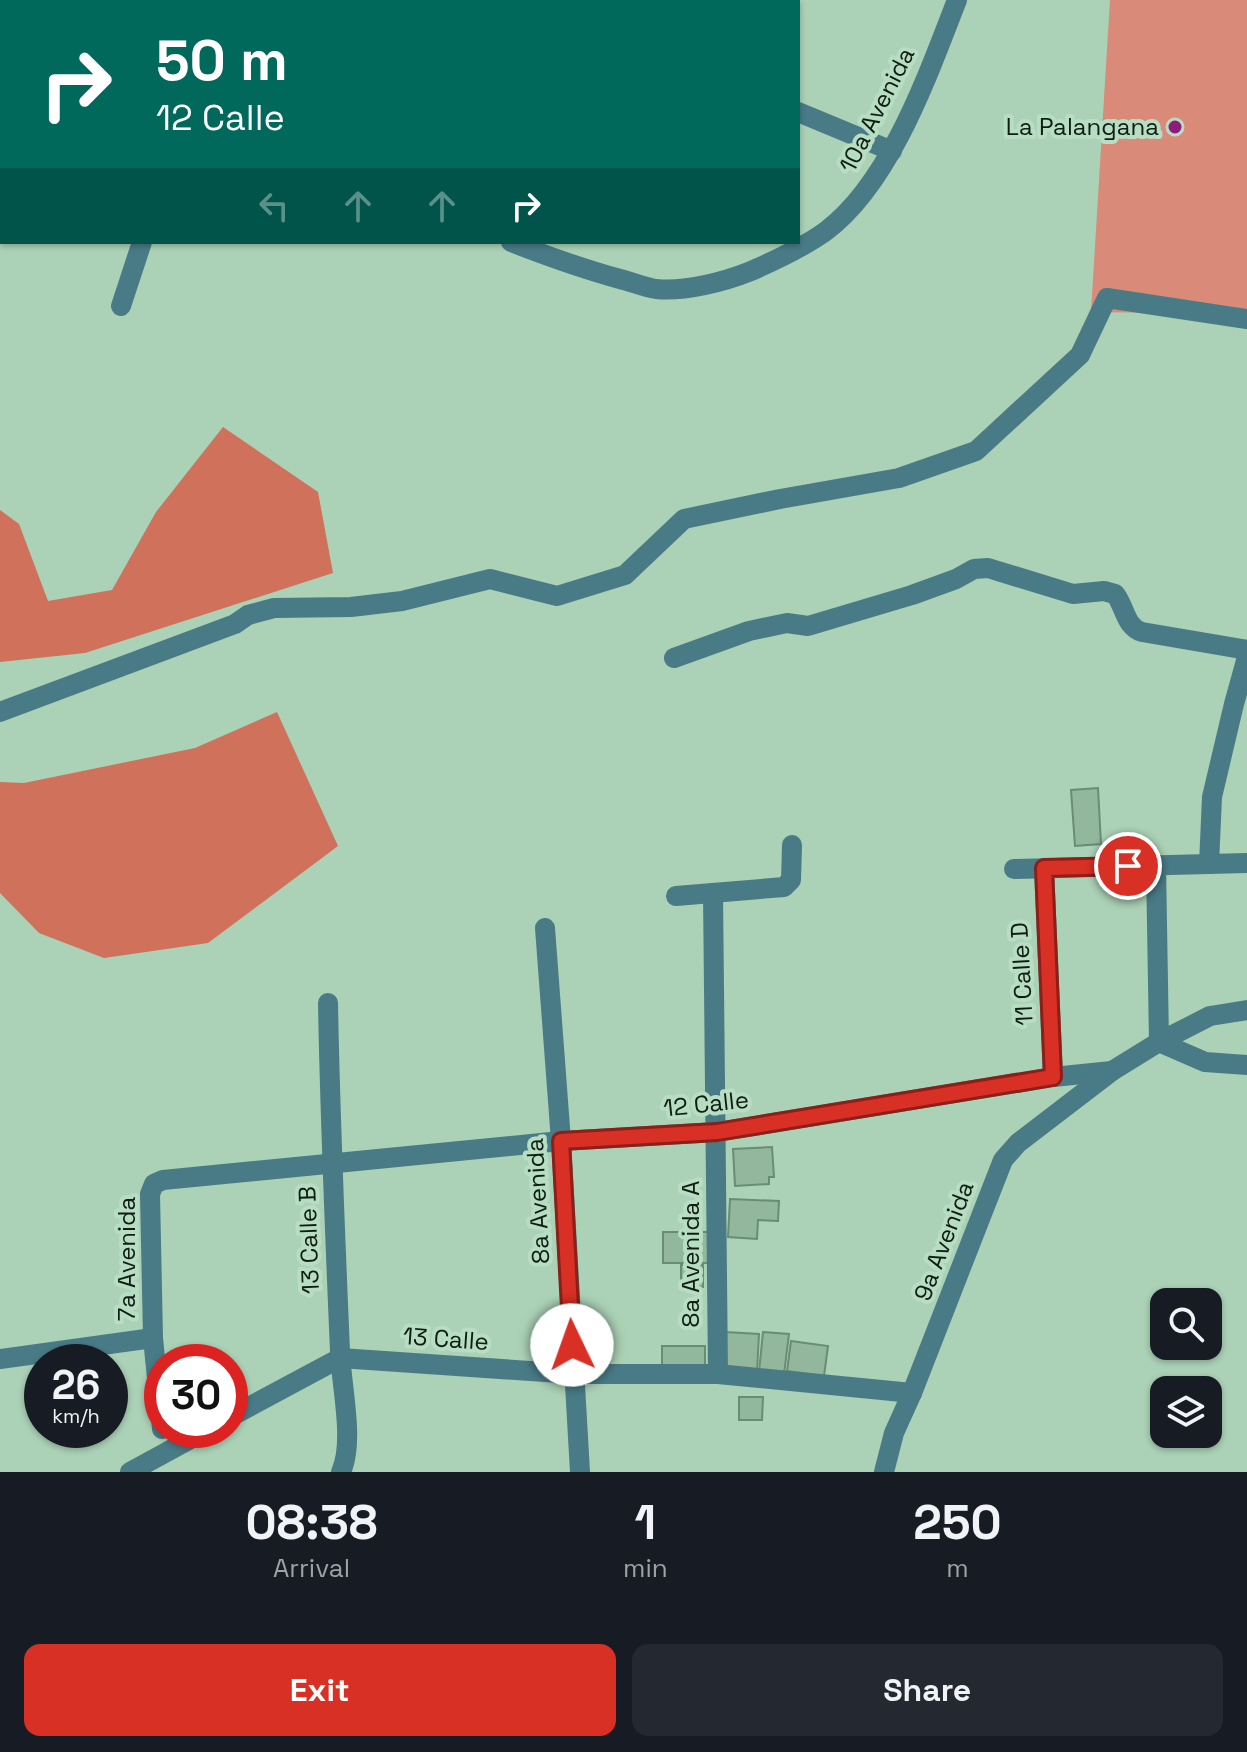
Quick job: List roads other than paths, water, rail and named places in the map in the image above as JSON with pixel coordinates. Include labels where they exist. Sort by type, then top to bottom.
[{"type":"street","name":"10a Avenida","points":[[516,244],[574,267],[656,289],[702,286],[736,277],[775,261],[825,231],[868,190],[892,151],[957,0]]},
{"type":"street","points":[[800,113],[892,151]]},
{"type":"street","points":[[121,306],[141,244]]},
{"type":"street","points":[[0,712],[235,624],[248,615],[274,608],[351,607],[402,601],[490,579],[557,596],[625,575],[684,519],[899,478],[976,451],[1080,355],[1107,298],[1247,319]]},
{"type":"street","points":[[674,658],[749,631],[787,623],[808,626],[912,595],[974,569],[988,568],[1073,594],[1104,591],[1115,594],[1135,630],[1247,650]]},
{"type":"street","points":[[1209,864],[1212,797],[1247,657]]},
{"type":"street","points":[[676,896],[784,887],[791,880],[792,845]]},
{"type":"street","points":[[1014,869],[1247,863]]},
{"type":"street","points":[[1156,865],[1159,1042],[1205,1062],[1247,1065]]},
{"type":"street","name":"11 Calle D","points":[[1044,868],[1053,1077]]},
{"type":"street","name":"8a Avenida A","points":[[713,893],[718,1374]]},
{"type":"street","name":"8a Avenida","points":[[545,928],[580,1472]]},
{"type":"street","name":"13 Calle B","points":[[328,1003],[331,1163],[347,1446],[341,1472]]},
{"type":"street","name":"12 Calle","points":[[154,1184],[163,1180],[561,1141],[717,1132],[1053,1077],[1112,1071],[1210,1016],[1247,1010]]},
{"type":"street","name":"9a Avenida","points":[[884,1472],[894,1433],[1003,1160],[1018,1143],[1112,1071]]},
{"type":"street","name":"7a Avenida","points":[[154,1184],[150,1194],[154,1344]]},
{"type":"street","points":[[0,1359],[153,1338]]},
{"type":"street","points":[[248,1407],[340,1358]]},
{"type":"street","name":"13 Calle","points":[[340,1358],[574,1374],[718,1374],[912,1393]]},
{"type":"street","name":"7a Avenida","points":[[164,1448],[164,1453]]},
{"type":"street","points":[[130,1472],[173,1448]]},
{"type":"place","name":"La Palangana","points":[[1175,127]]}]
